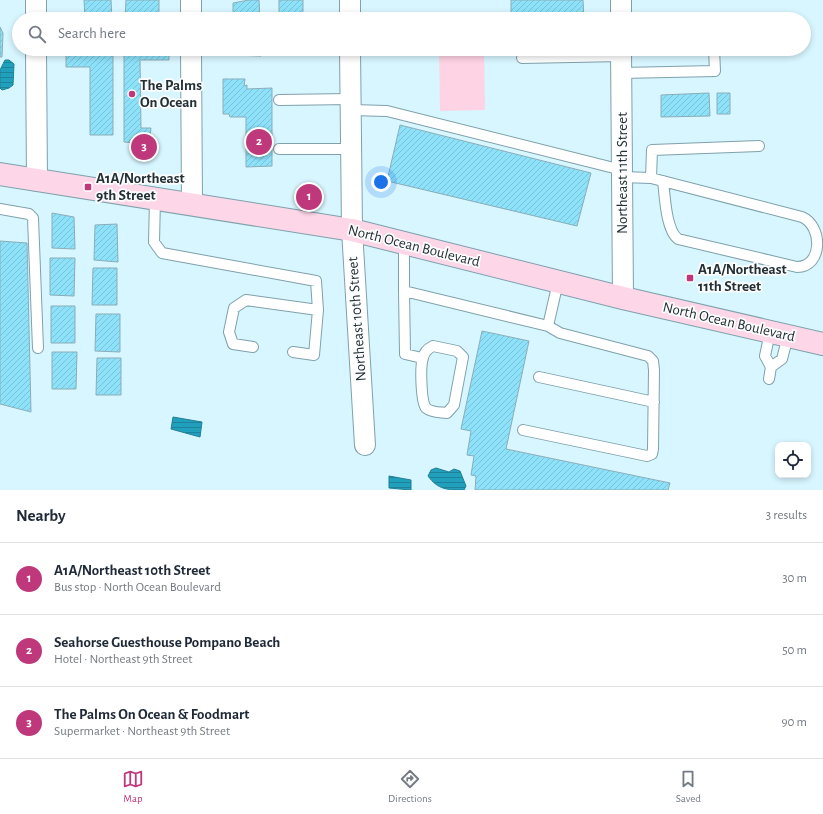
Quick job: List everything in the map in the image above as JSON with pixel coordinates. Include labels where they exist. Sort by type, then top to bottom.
[{"type":"main road","name":"North Ocean Boulevard","points":[[0,174],[155,200],[352,230],[623,298],[823,344]]},
{"type":"street","points":[[36,0],[36,12]]},
{"type":"street","points":[[191,0],[191,12]]},
{"type":"street","points":[[350,0],[350,12]]},
{"type":"street","points":[[621,0],[621,12]]},
{"type":"street","points":[[36,56],[37,181]]},
{"type":"street","points":[[191,56],[192,205]]},
{"type":"street","name":"Northeast 10th Street","points":[[350,56],[352,230],[365,445]]},
{"type":"street","name":"Northeast 11th Street","points":[[621,59],[623,298]]},
{"type":"lane","points":[[522,58],[621,59],[715,72],[714,56]]},
{"type":"lane","points":[[279,100],[351,105],[388,111],[622,173],[651,178],[663,181],[810,220],[817,233],[818,240],[816,257],[810,264],[803,267],[797,267],[678,239],[673,236],[670,228],[663,181]]},
{"type":"lane","points":[[651,178],[652,150],[759,146]]},
{"type":"lane","points":[[279,149],[351,149]]},
{"type":"lane","points":[[155,200],[154,242],[162,252],[316,281],[318,310],[314,355],[293,352]]},
{"type":"lane","points":[[0,209],[29,214],[33,218],[38,348]]},
{"type":"lane","points":[[404,243],[406,354],[422,358]]},
{"type":"lane","points":[[548,326],[558,282]]},
{"type":"lane","points":[[404,291],[548,326],[560,333],[648,356],[653,361],[654,402],[652,454],[646,456],[523,430]]},
{"type":"lane","points":[[253,347],[233,344],[229,332],[234,308],[246,300],[318,310]]},
{"type":"lane","points":[[769,379],[771,367],[765,356],[779,334]]},
{"type":"lane","points":[[771,367],[782,359],[779,334]]},
{"type":"lane","points":[[432,346],[457,351],[464,357],[454,405],[447,413],[433,412],[425,407],[423,403],[422,358],[427,350],[432,346]]},
{"type":"lane","points":[[539,377],[654,402]]},
{"type":"shaded area","points":[[439,56],[484,56],[485,110],[440,111]]},
{"type":"water","points":[[5,60],[9,60],[14,64],[13,85],[2,90],[0,88],[0,70]]},
{"type":"water","points":[[173,417],[202,422],[200,437],[171,429]]},
{"type":"water","points":[[436,468],[449,472],[454,469],[460,471],[466,486],[464,490],[440,487],[432,481],[428,476],[431,470]]},
{"type":"water","points":[[389,476],[411,480],[411,490],[389,488]]},
{"type":"building","points":[[84,0],[111,0],[112,12],[85,12]]},
{"type":"building","points":[[126,0],[159,0],[159,12],[125,12]]},
{"type":"building","points":[[259,0],[260,12],[233,12],[233,3]]},
{"type":"building","points":[[279,0],[303,0],[303,12],[279,12]]},
{"type":"building","points":[[511,0],[583,0],[584,12],[511,12]]},
{"type":"building","points":[[0,27],[3,33],[2,57],[0,57]]},
{"type":"building","points":[[66,56],[113,56],[113,135],[90,135],[90,67],[66,67]]},
{"type":"building","name":"The Palms On Ocean","points":[[124,56],[169,56],[169,60],[140,60],[141,128],[151,128],[149,144],[124,142]]},
{"type":"building","points":[[223,79],[245,79],[244,86],[247,85],[247,89],[272,88],[272,166],[246,167],[246,117],[230,117],[229,114],[223,114]]},
{"type":"building","points":[[709,93],[710,116],[661,117],[661,95]]},
{"type":"building","points":[[717,93],[730,93],[730,114],[717,114]]},
{"type":"building","points":[[400,125],[591,173],[577,226],[387,181]]},
{"type":"building","points":[[52,213],[74,217],[75,249],[52,248]]},
{"type":"building","points":[[117,224],[118,262],[94,260],[95,225]]},
{"type":"building","points":[[0,241],[27,243],[31,412],[0,404]]},
{"type":"building","points":[[50,258],[75,258],[74,296],[50,295]]},
{"type":"building","points":[[93,268],[117,268],[117,305],[92,305]]},
{"type":"building","points":[[51,306],[75,306],[75,343],[51,343]]},
{"type":"building","points":[[96,314],[120,314],[120,352],[95,351]]},
{"type":"building","points":[[482,331],[529,341],[506,449],[670,483],[668,490],[475,490],[476,476],[471,475],[474,456],[467,455],[471,431],[461,429]]},
{"type":"building","points":[[52,352],[77,352],[76,389],[52,389]]},
{"type":"building","points":[[97,358],[121,358],[121,395],[96,395]]},
{"type":"place","name":"The Palms On Ocean","points":[[132,94]]},
{"type":"place","name":"Seahorse Guesthouse Pompano Beach","points":[[259,142]]},
{"type":"place","name":"The Palms On Ocean & Foodmart","points":[[144,147]]},
{"type":"place","name":"A1A/Northeast 9th Street","points":[[88,187]]},
{"type":"place","name":"A1A/Northeast 10th Street","points":[[309,197]]},
{"type":"place","name":"A1A/Northeast 11th Street","points":[[690,278]]}]
